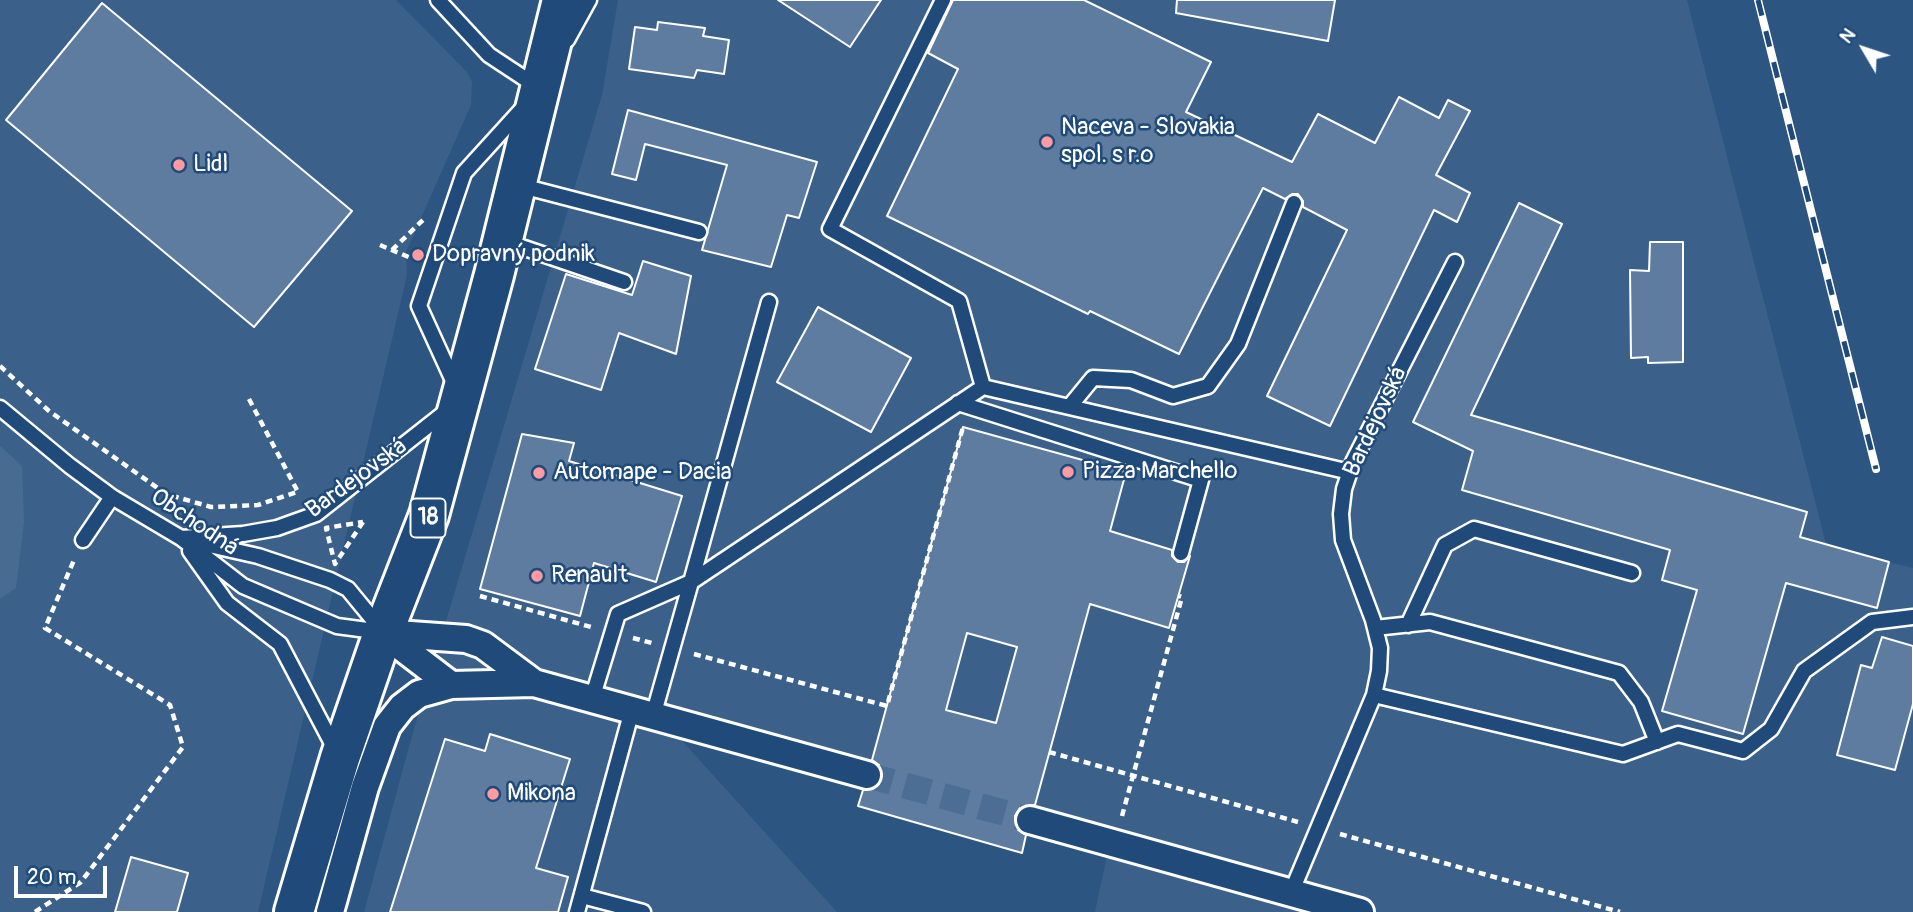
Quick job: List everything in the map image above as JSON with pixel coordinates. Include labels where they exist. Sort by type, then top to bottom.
[{"type":"main road","name":"Bardejovská","points":[[295,912],[340,758],[383,633],[422,537],[462,400],[562,0]]},
{"type":"street","points":[[383,633],[466,639],[483,645],[534,683]]},
{"type":"street","points":[[383,633],[451,685]]},
{"type":"street","points":[[330,912],[365,787],[387,726],[402,708],[419,694],[451,685],[534,683],[867,775]]},
{"type":"street","points":[[1030,820],[1360,912]]},
{"type":"lane","points":[[438,0],[489,55],[540,89]]},
{"type":"lane","points":[[462,400],[419,306],[464,173],[540,89],[589,0]]},
{"type":"lane","points":[[943,0],[830,229],[959,301],[983,387]]},
{"type":"lane","points":[[517,184],[699,232]]},
{"type":"lane","points":[[1070,406],[1093,378],[1131,380],[1173,396],[1208,386],[1238,344],[1294,203]]},
{"type":"lane","points":[[503,241],[624,282]]},
{"type":"lane","name":"Bardejovská","points":[[1291,893],[1374,695],[1380,648],[1376,628],[1343,540],[1341,514],[1350,472],[1455,262]]},
{"type":"lane","points":[[577,912],[643,713],[672,649],[769,302]]},
{"type":"lane","points":[[592,699],[618,614],[691,582],[965,406],[983,387]]},
{"type":"lane","points":[[983,387],[1350,472]]},
{"type":"lane","name":"Bardejovská","points":[[181,538],[243,534],[277,528],[316,514],[462,400]]},
{"type":"lane","points":[[965,406],[1202,480],[1181,553]]},
{"type":"lane","name":"Obchodná","points":[[0,408],[113,497],[181,538],[243,586],[337,626],[383,633]]},
{"type":"lane","points":[[83,540],[113,497]]},
{"type":"lane","points":[[1408,625],[1445,545],[1474,529],[1632,573]]},
{"type":"lane","points":[[181,538],[258,556],[330,580],[348,589],[383,633]]},
{"type":"lane","points":[[181,538],[227,603],[280,644],[340,758]]},
{"type":"lane","points":[[1374,695],[1623,754],[1678,734],[1743,751],[1771,729],[1804,671],[1872,622],[1913,617]]},
{"type":"lane","points":[[1376,628],[1430,622],[1619,673],[1641,702],[1657,741]]},
{"type":"lane","points":[[582,897],[643,912]]},
{"type":"path","points":[[392,250],[432,211]]},
{"type":"path","points":[[380,245],[416,260]]},
{"type":"path","points":[[0,366],[49,411],[166,494],[211,507],[258,505],[297,492],[249,399]]},
{"type":"path","points":[[480,596],[887,706],[963,427],[965,406]]},
{"type":"path","points":[[363,522],[349,543],[335,564],[326,527],[363,522]]},
{"type":"path","points":[[35,912],[81,882],[183,747],[170,705],[45,628],[83,540]]},
{"type":"path","points":[[1115,844],[1182,597],[1179,596]]},
{"type":"shaded area","points":[[0,0],[396,0],[467,72],[472,82],[471,105],[406,252],[407,275],[258,912],[0,912]]},
{"type":"shaded area","points":[[618,0],[1687,0],[1827,548],[1913,568],[1913,912],[1095,912],[1110,841],[656,712],[837,912],[364,912],[412,736],[602,95]]},
{"type":"shaded area","points":[[0,446],[22,466],[24,522],[16,588],[0,599]]},
{"type":"building","points":[[778,0],[881,0],[850,47]]},
{"type":"building","points":[[953,0],[1084,0],[1211,62],[1186,112],[1292,162],[1318,114],[1375,143],[1399,97],[1439,118],[1448,100],[1470,111],[1436,175],[1470,193],[1457,222],[1434,210],[1330,426],[1267,396],[1347,230],[1303,207],[1303,201],[1298,194],[1292,194],[1285,199],[1263,188],[1179,354],[1090,311],[1088,314],[887,216],[958,69],[928,53]]},
{"type":"building","points":[[1177,0],[1335,0],[1328,41],[1176,13]]},
{"type":"building","name":"Lidl","points":[[102,3],[352,211],[254,327],[6,120]]},
{"type":"building","points":[[658,22],[705,28],[703,36],[729,40],[724,74],[697,70],[694,78],[629,69],[635,27],[657,30]]},
{"type":"building","points":[[628,110],[817,162],[799,218],[787,215],[771,267],[702,250],[727,165],[645,144],[636,180],[612,174]]},
{"type":"building","points":[[1519,203],[1562,224],[1471,415],[1807,512],[1800,537],[1889,562],[1877,608],[1786,583],[1743,734],[1662,711],[1697,590],[1662,580],[1670,550],[1462,490],[1473,451],[1413,422]]},
{"type":"building","points":[[1650,242],[1683,242],[1683,362],[1648,363],[1648,357],[1631,358],[1630,270],[1649,271]]},
{"type":"building","points":[[643,261],[691,276],[676,354],[619,333],[601,390],[535,369],[566,274],[632,295]]},
{"type":"building","points":[[818,307],[911,358],[871,432],[777,382]]},
{"type":"building","points":[[963,427],[1126,472],[1110,531],[1172,550],[1172,556],[1178,562],[1184,562],[1190,556],[1169,628],[1090,604],[1035,805],[1020,808],[1015,816],[1018,830],[1026,835],[1022,853],[858,806],[863,790],[878,787],[882,779],[879,765],[872,760]],"holes":[[[967,633],[1017,647],[996,723],[946,710]]]},
{"type":"building","points":[[522,434],[574,443],[569,461],[682,496],[656,582],[594,563],[580,616],[480,589]]},
{"type":"building","points":[[1882,637],[1913,646],[1913,704],[1895,770],[1837,755],[1861,665],[1872,668]]},
{"type":"building","points":[[490,734],[570,759],[536,868],[568,877],[558,912],[390,912],[445,739],[485,751]]},
{"type":"building","points":[[131,857],[188,873],[177,912],[115,912]]},
{"type":"tunnel","points":[[867,775],[1030,820]]},
{"type":"railway","points":[[1758,0],[1876,469]]},
{"type":"place","name":"Naceva - Slovakia spol. s r.o","points":[[1047,142]]},
{"type":"place","name":"Lidl","points":[[179,165]]},
{"type":"place","name":"Dopravný podnik","points":[[418,255]]},
{"type":"place","name":"Pizza Marchello","points":[[1068,472]]},
{"type":"place","name":"Automape - Dacia","points":[[539,473]]},
{"type":"place","name":"Renault","points":[[537,576]]},
{"type":"place","name":"Mikona","points":[[493,794]]}]
